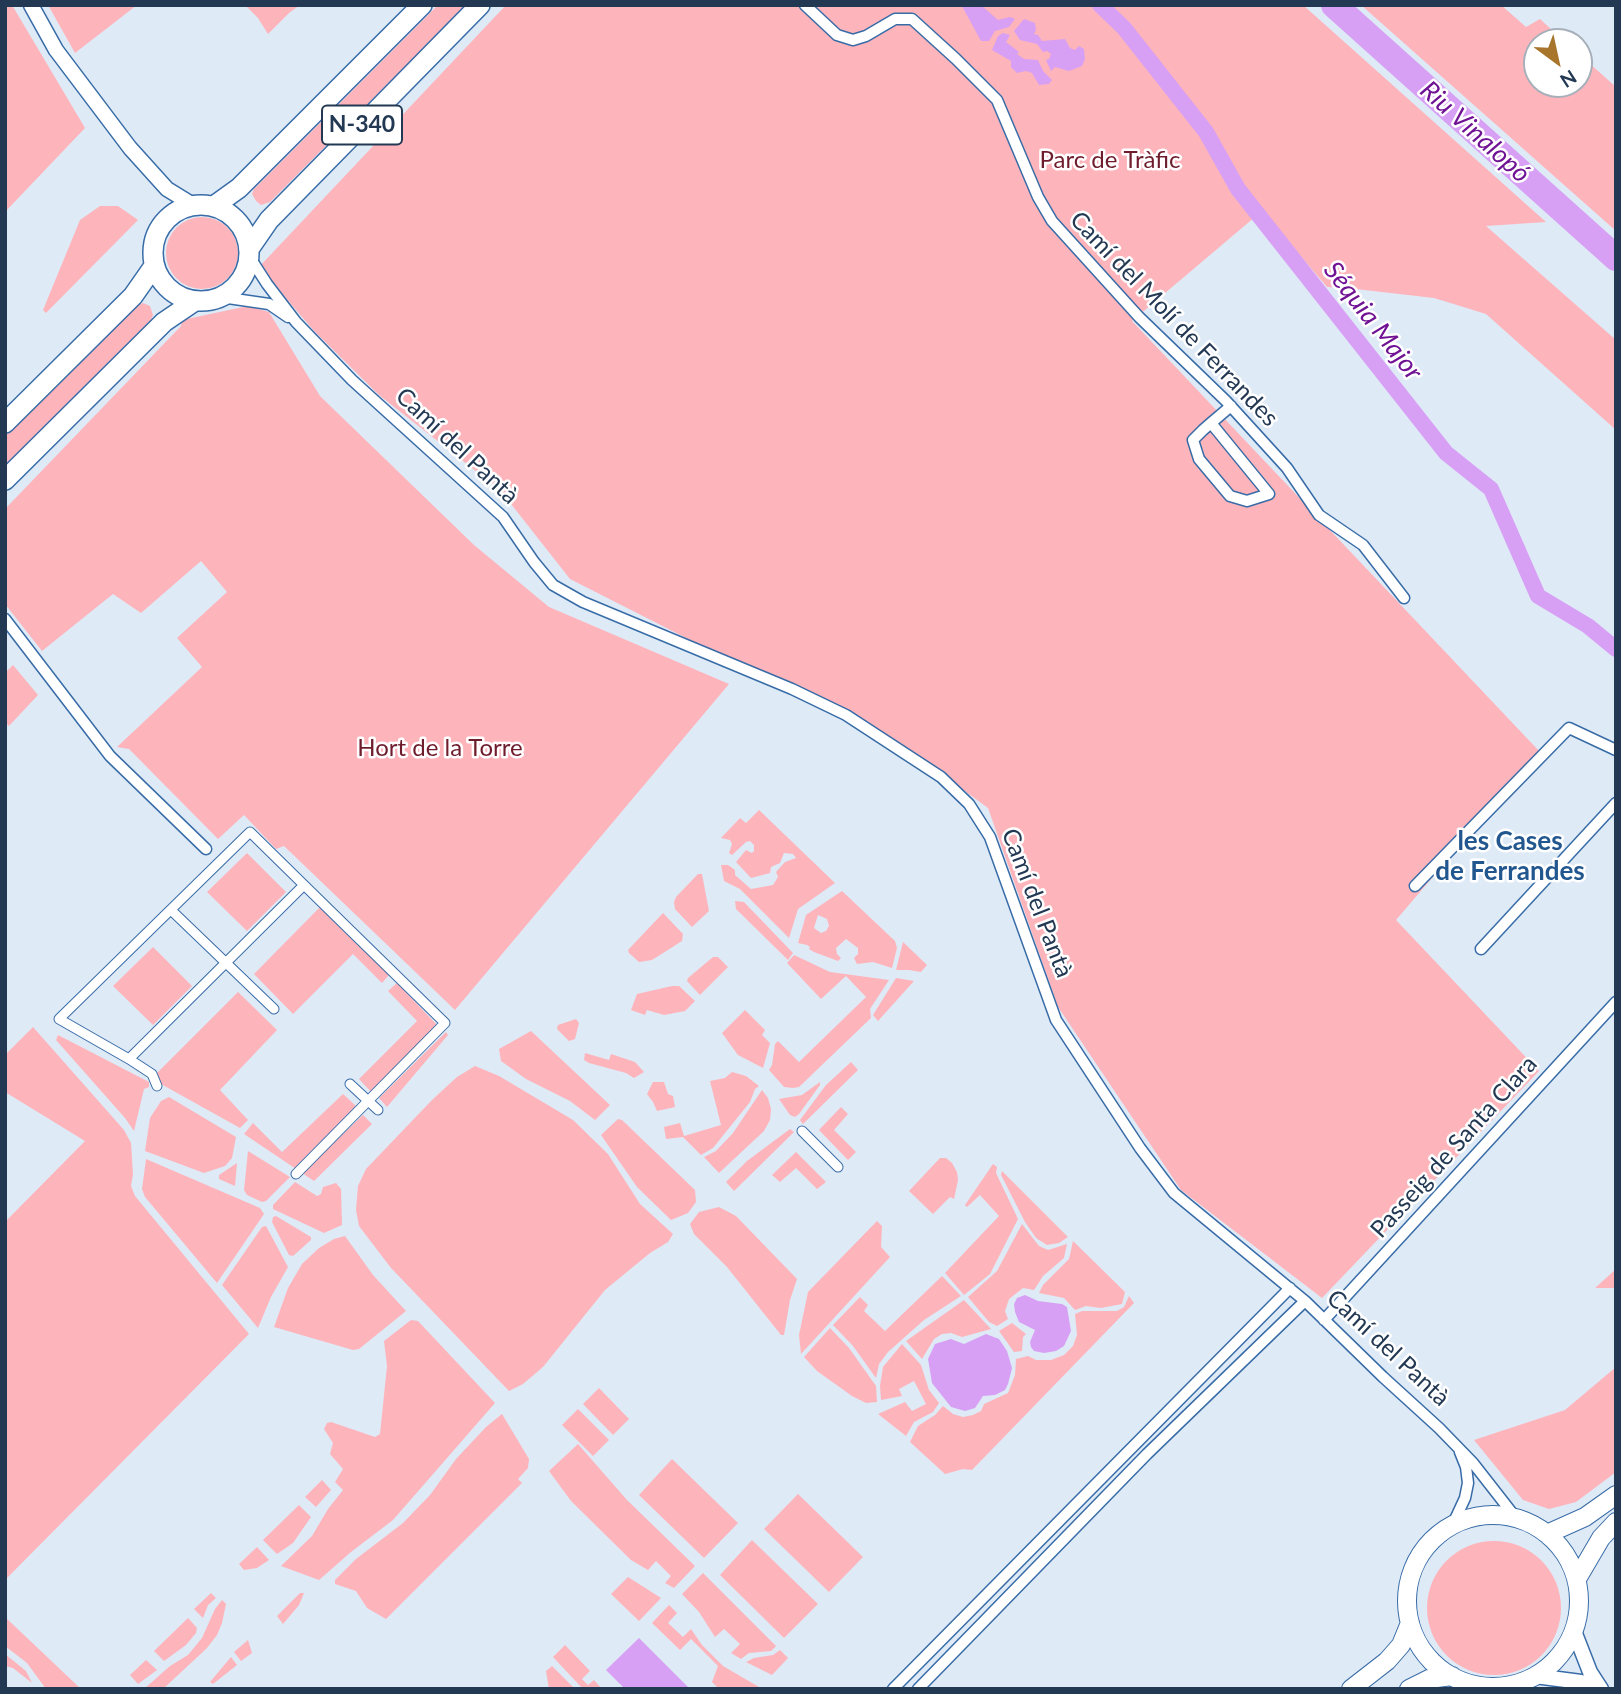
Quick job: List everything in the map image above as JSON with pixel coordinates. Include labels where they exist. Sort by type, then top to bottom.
[{"type":"highway","name":"N-340","points":[[214,206],[239,188],[422,5]]},
{"type":"highway","name":"N-340","points":[[221,297],[230,292],[243,276],[249,252],[269,220],[480,5]]},
{"type":"highway","points":[[195,301],[174,293],[158,277],[154,266],[153,246],[159,228],[174,213],[193,205],[214,206],[235,219],[245,232],[249,252]]},
{"type":"highway","points":[[5,423],[133,296],[154,266]]},
{"type":"highway","points":[[5,480],[164,322],[195,301],[221,297]]},
{"type":"main road","points":[[1548,1534],[1585,1517],[1616,1495]]},
{"type":"main road","points":[[1505,1515],[1516,1518],[1548,1534],[1565,1553],[1577,1579],[1580,1597],[1574,1631],[1561,1654],[1535,1676],[1518,1683],[1495,1686],[1472,1684],[1452,1676],[1436,1665],[1423,1650],[1410,1623],[1408,1595],[1413,1572],[1429,1544],[1452,1526],[1483,1516],[1505,1515]]},
{"type":"main road","points":[[1577,1579],[1601,1538],[1616,1522]]},
{"type":"main road","points":[[1351,1689],[1387,1661],[1401,1645],[1410,1623]]},
{"type":"main road","points":[[1409,1689],[1429,1679],[1452,1676]]},
{"type":"street","points":[[31,5],[56,50],[130,148],[167,189],[193,205]]},
{"type":"street","name":"Camí del Molí de Ferrandes","points":[[805,5],[837,35],[853,40],[866,36],[895,19],[912,19],[956,58],[997,100],[1038,197],[1052,221],[1139,317],[1231,406],[1287,468],[1320,515],[1363,545],[1404,598]]},
{"type":"street","name":"Camí del Pantà","points":[[249,252],[267,284],[296,322],[352,380],[503,517],[553,585],[583,602],[846,715],[941,777],[970,804],[990,837],[1056,1020],[1140,1148],[1174,1193],[1305,1301],[1458,1447],[1516,1518]]},
{"type":"street","name":"Camí del Pantà","points":[[221,297],[269,304],[296,322]]},
{"type":"street","points":[[1211,423],[1269,494],[1247,501],[1230,496],[1199,458],[1193,440],[1211,423],[1231,406]]},
{"type":"street","points":[[5,619],[110,755],[205,849]]},
{"type":"street","points":[[1415,886],[1569,728],[1616,750]]},
{"type":"street","points":[[1481,949],[1616,803]]},
{"type":"street","points":[[157,1086],[152,1074],[60,1019],[250,832],[445,1023],[296,1174]]},
{"type":"street","points":[[129,1059],[304,885]]},
{"type":"street","points":[[171,910],[274,1009]]},
{"type":"street","name":"Passeig de Santa Clara","points":[[1324,1320],[1616,1002]]},
{"type":"street","points":[[351,1084],[378,1110]]},
{"type":"street","points":[[803,1131],[838,1167]]},
{"type":"street","points":[[893,1689],[1290,1288]]},
{"type":"street","points":[[918,1689],[1137,1464],[1305,1301]]},
{"type":"street","points":[[1452,1526],[1465,1498],[1468,1483],[1466,1467],[1458,1447]]},
{"type":"street","points":[[1574,1631],[1590,1672],[1601,1689]]},
{"type":"street","points":[[1535,1676],[1581,1682],[1590,1689]]},
{"type":"green space","points":[[5,5],[12,5],[85,128],[5,212]]},
{"type":"green space","points":[[48,5],[137,5],[75,53]]},
{"type":"green space","points":[[245,5],[300,5],[268,34],[258,18]]},
{"type":"green space","points":[[438,5],[466,5],[270,202],[261,205],[256,201],[252,194],[254,189]]},
{"type":"green space","name":"Parc de Tràfic","points":[[506,5],[1303,5],[1546,222],[1486,226],[1616,340],[1616,430],[1486,314],[1434,298],[1327,287],[1262,211],[1132,321],[1540,752],[1396,920],[1539,1071],[1322,1298],[1181,1190],[1058,1007],[988,808],[905,747],[570,579],[500,490],[379,395],[315,332],[259,267]]},
{"type":"green space","points":[[1361,5],[1501,5],[1526,27],[1540,19],[1550,28],[1523,28],[1523,98],[1593,98],[1593,66],[1616,87],[1616,231]]},
{"type":"green space","points":[[100,206],[118,206],[138,220],[46,313],[43,310],[80,220]]},
{"type":"green space","points":[[202,217],[216,220],[228,227],[235,239],[238,253],[235,267],[228,279],[216,286],[202,289],[188,286],[176,279],[169,267],[166,253],[169,239],[176,227],[188,220]]},
{"type":"green space","points":[[143,303],[150,306],[153,315],[149,325],[5,469],[5,436],[132,308]]},
{"type":"green space","name":"Hort de la Torre","points":[[248,306],[269,312],[320,396],[474,545],[549,607],[729,684],[455,1010],[284,846],[276,849],[244,815],[218,839],[129,749],[117,747],[202,667],[177,638],[227,592],[201,561],[141,613],[113,594],[42,651],[5,604],[5,509],[181,326],[182,320]]},
{"type":"green space","points":[[13,665],[38,695],[9,726],[5,722],[5,673]]},
{"type":"green space","points":[[759,810],[835,883],[798,909],[789,938],[740,889],[724,881],[721,865],[728,865],[735,870],[735,875],[751,889],[773,885],[778,877],[776,872],[785,862],[796,858],[793,854],[784,853],[780,863],[771,867],[770,873],[751,878],[736,862],[746,850],[752,853],[754,845],[750,841],[746,842],[732,855],[729,853],[732,844],[730,840],[721,838],[740,818],[746,823]]},
{"type":"green space","points":[[247,853],[286,892],[247,931],[207,892]]},
{"type":"green space","points":[[698,874],[702,874],[709,911],[692,927],[675,909],[674,902]]},
{"type":"green space","points":[[842,891],[895,941],[897,948],[892,968],[873,962],[857,964],[854,958],[858,954],[858,948],[846,939],[836,948],[841,958],[838,961],[798,943],[806,915]],"holes":[[[818,915],[827,919],[829,926],[826,931],[821,933],[814,928]]]},
{"type":"green space","points":[[735,901],[744,902],[793,953],[788,960],[736,909]]},
{"type":"green space","points":[[320,907],[389,975],[382,983],[353,954],[293,1014],[254,974]]},
{"type":"green space","points":[[663,913],[683,934],[682,941],[652,960],[639,962],[628,950]]},
{"type":"green space","points":[[903,942],[927,965],[921,972],[896,970]]},
{"type":"green space","points":[[153,947],[192,986],[153,1025],[113,986]]},
{"type":"green space","points":[[794,955],[830,972],[889,980],[870,1009],[871,1018],[799,1087],[793,1088],[784,1087],[769,1070],[775,1044],[778,1041],[799,1062],[866,997],[846,976],[821,999],[787,963]]},
{"type":"green space","points":[[713,957],[718,957],[728,967],[700,995],[687,981],[688,978]]},
{"type":"green space","points":[[896,978],[914,981],[878,1021],[873,1015]]},
{"type":"green space","points":[[397,983],[438,1026],[372,1093],[359,1079],[417,1021],[388,991]]},
{"type":"green space","points":[[679,986],[695,1001],[685,1011],[664,1015],[647,1010],[645,1015],[631,1010],[637,994]]},
{"type":"green space","points":[[238,992],[277,1030],[220,1090],[248,1120],[240,1128],[161,1084],[156,1074]]},
{"type":"green space","points":[[745,1010],[765,1030],[762,1035],[770,1043],[763,1068],[738,1055],[722,1033]]},
{"type":"green space","points":[[576,1019],[579,1023],[575,1039],[569,1041],[557,1029],[558,1025]]},
{"type":"green space","points":[[33,1027],[124,1130],[131,1143],[131,1186],[135,1196],[249,1334],[5,1580],[5,1222],[85,1141],[5,1092],[5,1055]]},
{"type":"green space","points":[[531,1031],[610,1105],[595,1120],[570,1101],[526,1079],[501,1061],[499,1049]]},
{"type":"green space","points":[[446,1032],[448,1035],[387,1107],[379,1098]]},
{"type":"green space","points":[[58,1035],[149,1082],[149,1087],[144,1089],[134,1131],[56,1040]]},
{"type":"green space","points":[[585,1053],[609,1060],[611,1054],[635,1062],[644,1072],[634,1078],[626,1073],[589,1063],[584,1060]]},
{"type":"green space","points":[[851,1062],[858,1070],[803,1124],[800,1120],[826,1085]]},
{"type":"green space","points":[[475,1066],[499,1076],[573,1120],[608,1154],[640,1204],[673,1234],[668,1242],[650,1253],[605,1290],[543,1367],[523,1384],[509,1391],[391,1268],[359,1226],[356,1210],[358,1186],[366,1169],[432,1100],[457,1077]]},
{"type":"green space","points":[[732,1072],[746,1076],[759,1086],[750,1102],[713,1148],[701,1155],[683,1137],[666,1139],[664,1127],[680,1123],[684,1136],[721,1125],[710,1081],[725,1078]]},
{"type":"green space","points":[[653,1082],[664,1082],[668,1094],[673,1096],[675,1107],[657,1111],[647,1094]]},
{"type":"green space","points":[[820,1082],[799,1114],[795,1117],[790,1115],[779,1099],[802,1095]]},
{"type":"green space","points":[[762,1090],[771,1109],[770,1120],[764,1131],[719,1173],[704,1157],[716,1151],[733,1133]]},
{"type":"green space","points":[[343,1094],[356,1106],[296,1169],[244,1134],[253,1123],[282,1152]]},
{"type":"green space","points":[[169,1097],[236,1137],[232,1158],[225,1166],[204,1173],[145,1151],[150,1118],[161,1101]]},
{"type":"green space","points":[[841,1107],[848,1114],[834,1130],[856,1152],[848,1160],[819,1130]]},
{"type":"green space","points":[[363,1115],[372,1124],[314,1181],[302,1173]]},
{"type":"green space","points":[[618,1119],[695,1190],[696,1202],[688,1213],[671,1220],[637,1187],[601,1135]]},
{"type":"green space","points":[[790,1129],[794,1132],[734,1191],[726,1182],[747,1161]]},
{"type":"green space","points":[[248,1151],[290,1177],[266,1201],[262,1202],[247,1195],[244,1190]]},
{"type":"green space","points":[[796,1152],[826,1182],[817,1189],[796,1168],[780,1182],[772,1175]]},
{"type":"green space","points":[[940,1158],[946,1158],[952,1163],[958,1180],[954,1199],[950,1197],[933,1214],[909,1191]]},
{"type":"green space","points":[[146,1159],[260,1208],[264,1214],[217,1283],[145,1197],[142,1189]]},
{"type":"green space","points":[[237,1163],[235,1186],[219,1179],[219,1175]]},
{"type":"green space","points":[[993,1164],[997,1167],[996,1173],[1018,1219],[990,1274],[964,1295],[945,1273],[999,1216],[980,1195],[967,1207],[965,1205]]},
{"type":"green space","points":[[1002,1171],[1068,1237],[1059,1243],[1047,1245],[1036,1238],[1001,1175]]},
{"type":"green space","points":[[295,1182],[317,1196],[321,1194],[323,1187],[336,1183],[341,1189],[342,1225],[324,1233],[273,1209],[273,1205]]},
{"type":"green space","points":[[719,1207],[736,1216],[797,1279],[784,1335],[781,1335],[727,1267],[694,1234],[690,1224],[699,1212]]},
{"type":"green space","points":[[276,1216],[311,1237],[293,1256],[289,1255],[272,1222]]},
{"type":"green space","points":[[877,1221],[882,1226],[881,1247],[890,1257],[801,1354],[799,1335],[808,1292]]},
{"type":"green space","points":[[1022,1224],[1039,1246],[1048,1250],[1067,1244],[1064,1258],[1043,1276],[1034,1290],[1023,1288],[1009,1299],[1005,1311],[1008,1319],[997,1326],[989,1322],[968,1297],[997,1271]]},
{"type":"green space","points":[[266,1226],[288,1267],[258,1328],[222,1285],[262,1227]]},
{"type":"green space","points":[[345,1236],[373,1275],[406,1311],[359,1349],[353,1350],[274,1327],[288,1288],[302,1264],[319,1248]]},
{"type":"green space","points":[[1073,1241],[1125,1292],[1122,1304],[1101,1308],[1086,1306],[1075,1310],[1064,1298],[1039,1293],[1043,1285],[1069,1259]]},
{"type":"green space","points":[[1616,1269],[1616,1288],[1595,1288]]},
{"type":"green space","points":[[942,1276],[961,1296],[924,1320],[888,1352],[879,1364],[876,1378],[853,1346],[833,1325],[860,1297],[868,1305],[864,1311],[885,1331]]},
{"type":"green space","points":[[1129,1296],[1134,1303],[972,1470],[963,1469],[945,1474],[910,1442],[918,1426],[943,1406],[953,1414],[963,1417],[973,1415],[981,1411],[984,1404],[1008,1393],[1015,1375],[1016,1359],[1028,1356],[1036,1360],[1051,1360],[1064,1355],[1073,1346],[1077,1335],[1075,1314],[1082,1311],[1117,1311],[1124,1307]]},
{"type":"green space","points":[[964,1300],[991,1329],[962,1337],[951,1333],[942,1334],[934,1339],[922,1359],[906,1341]]},
{"type":"green space","points":[[411,1320],[418,1321],[495,1403],[393,1520],[319,1580],[281,1566],[312,1536],[343,1490],[335,1482],[343,1469],[330,1454],[333,1443],[324,1429],[327,1423],[375,1437],[380,1434],[387,1366],[384,1341]]},
{"type":"green space","points":[[1012,1323],[1026,1334],[1023,1337],[1022,1351],[1014,1352],[999,1331]]},
{"type":"green space","points":[[830,1328],[849,1348],[876,1386],[877,1402],[866,1403],[852,1396],[817,1371],[804,1357]]},
{"type":"green space","points":[[902,1344],[921,1365],[929,1390],[939,1403],[933,1412],[914,1422],[906,1436],[878,1414],[905,1402],[912,1411],[926,1404],[914,1381],[899,1389],[902,1396],[881,1400],[883,1367]]},
{"type":"green space","points":[[1616,1367],[1616,1472],[1576,1502],[1549,1509],[1523,1500],[1474,1440],[1565,1410]]},
{"type":"green space","points":[[599,1388],[629,1419],[613,1435],[583,1404]]},
{"type":"green space","points":[[578,1409],[609,1440],[593,1456],[562,1425]]},
{"type":"green space","points":[[502,1414],[529,1459],[528,1468],[518,1479],[522,1483],[386,1619],[367,1608],[356,1591],[335,1584],[335,1580],[356,1559],[403,1523],[430,1495],[456,1459]]},
{"type":"green space","points":[[578,1444],[627,1500],[695,1566],[674,1588],[665,1583],[671,1576],[656,1561],[648,1570],[631,1560],[571,1501],[549,1471]]},
{"type":"green space","points":[[672,1459],[738,1523],[704,1558],[639,1495]]},
{"type":"green space","points":[[322,1480],[331,1490],[316,1507],[305,1497]]},
{"type":"green space","points":[[798,1494],[863,1557],[829,1592],[764,1529]]},
{"type":"green space","points":[[299,1505],[311,1517],[293,1543],[277,1554],[263,1540]]},
{"type":"green space","points":[[752,1540],[818,1604],[784,1638],[720,1575]]},
{"type":"green space","points":[[1494,1541],[1519,1546],[1541,1561],[1556,1583],[1561,1608],[1556,1633],[1541,1655],[1519,1670],[1494,1675],[1469,1670],[1447,1655],[1432,1633],[1427,1608],[1432,1583],[1447,1561],[1469,1546]]},
{"type":"green space","points":[[257,1547],[269,1560],[257,1568],[244,1570],[239,1564]]},
{"type":"green space","points":[[703,1573],[776,1646],[771,1651],[749,1653],[741,1659],[731,1653],[740,1644],[724,1629],[715,1637],[699,1612],[682,1594]]},
{"type":"green space","points":[[628,1577],[661,1598],[639,1621],[611,1594]]},
{"type":"green space","points":[[211,1593],[216,1598],[208,1605],[203,1618],[194,1609]]},
{"type":"green space","points":[[300,1593],[304,1593],[299,1605],[283,1624],[277,1616]]},
{"type":"green space","points":[[222,1600],[226,1604],[222,1623],[207,1648],[163,1689],[144,1689],[170,1666],[188,1655],[202,1638]]},
{"type":"green space","points":[[669,1605],[677,1613],[668,1623],[683,1637],[691,1629],[702,1645],[723,1666],[759,1687],[719,1689],[712,1682],[718,1666],[691,1639],[680,1650],[652,1623]]},
{"type":"green space","points":[[5,1617],[81,1689],[46,1689],[27,1663],[5,1646]]},
{"type":"green space","points":[[188,1618],[197,1628],[196,1633],[186,1645],[164,1661],[154,1651]]},
{"type":"green space","points":[[248,1640],[252,1653],[241,1661],[234,1652]]},
{"type":"green space","points":[[565,1645],[590,1671],[582,1679],[588,1685],[594,1680],[602,1689],[583,1689],[553,1657]]},
{"type":"green space","points":[[780,1650],[788,1658],[772,1675],[746,1662],[773,1655]]},
{"type":"green space","points":[[5,1654],[26,1671],[32,1683],[13,1668],[5,1666]]},
{"type":"green space","points":[[231,1657],[237,1665],[213,1684],[210,1682]]},
{"type":"green space","points":[[146,1660],[157,1670],[138,1684],[130,1675]]},
{"type":"green space","points":[[552,1666],[575,1689],[549,1689],[546,1671]]},
{"type":"shaded area","points":[[959,5],[981,5],[998,20],[1010,17],[1015,19],[1009,27],[995,31],[989,41],[981,41]]},
{"type":"shaded area","points":[[1024,19],[1035,23],[1034,34],[1042,41],[1065,39],[1070,48],[1075,50],[1079,46],[1084,49],[1085,59],[1082,66],[1069,71],[1055,67],[1051,71],[1046,60],[1051,54],[1043,52],[1037,44],[1020,40],[1014,31]]},
{"type":"shaded area","points":[[1003,33],[1010,35],[1006,42],[1019,52],[1017,54],[1024,59],[1038,60],[1043,71],[1052,80],[1049,84],[1039,85],[1032,73],[1017,73],[1011,67],[1011,61],[992,50],[998,36]]},
{"type":"shaded area","points":[[1025,1295],[1038,1301],[1067,1307],[1071,1331],[1064,1346],[1044,1353],[1034,1351],[1030,1342],[1035,1330],[1019,1322],[1015,1312],[1014,1304],[1017,1298]]},
{"type":"shaded area","points":[[986,1334],[999,1339],[1007,1351],[1012,1368],[1008,1384],[1005,1390],[995,1395],[983,1396],[975,1408],[965,1411],[951,1407],[932,1383],[928,1359],[935,1344],[951,1339],[964,1344]]},
{"type":"shaded area","points":[[639,1638],[690,1689],[625,1689],[606,1670]]},
{"type":"waterway","name":"Séquia Major","points":[[1100,5],[1124,28],[1206,132],[1238,189],[1446,453],[1491,489],[1538,596],[1588,626],[1616,649]]},
{"type":"waterway","name":"Riu Vinalopó","points":[[1334,5],[1616,258]]},
{"type":"district","name":"les Cases de Ferrandes","points":[[1510,857]]}]
